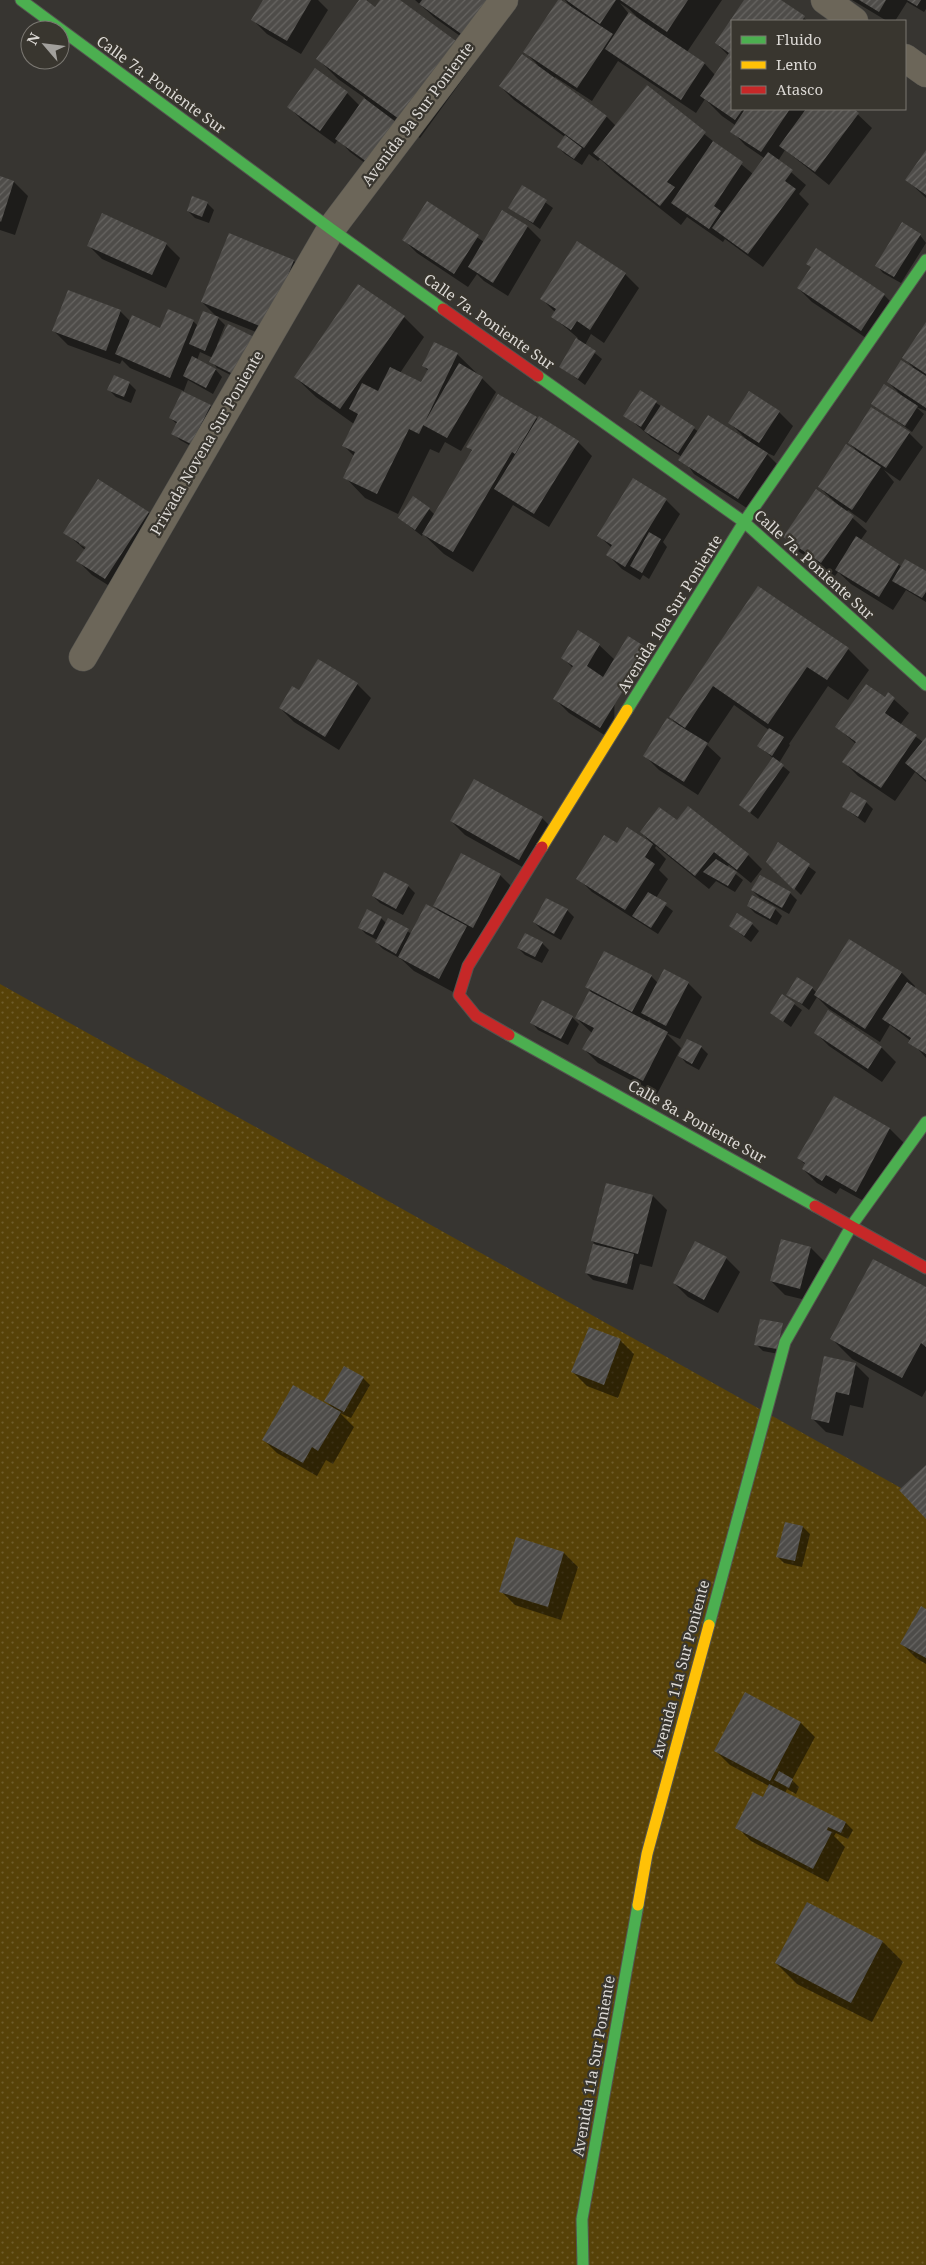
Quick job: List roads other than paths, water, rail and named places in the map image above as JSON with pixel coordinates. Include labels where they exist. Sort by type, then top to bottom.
[{"type":"street","name":"Calle 7a. Poniente Sur","points":[[21,0],[332,229],[744,522],[926,685]]},
{"type":"street","name":"Avenida 9a Sur Poniente","points":[[332,229],[504,0]]},
{"type":"street","points":[[825,0],[853,20]]},
{"type":"street","points":[[906,59],[926,73]]},
{"type":"street","name":"Privada Novena Sur Poniente","points":[[83,657],[332,229]]},
{"type":"street","name":"Avenida 10a Sur Poniente","points":[[459,995],[468,966],[744,522],[926,260]]},
{"type":"street","name":"Calle 8a. Poniente Sur","points":[[459,995],[476,1016],[926,1268]]},
{"type":"street","name":"Avenida 11a Sur Poniente","points":[[583,2265],[582,2219],[647,1854],[785,1342],[852,1225],[926,1122]]}]
